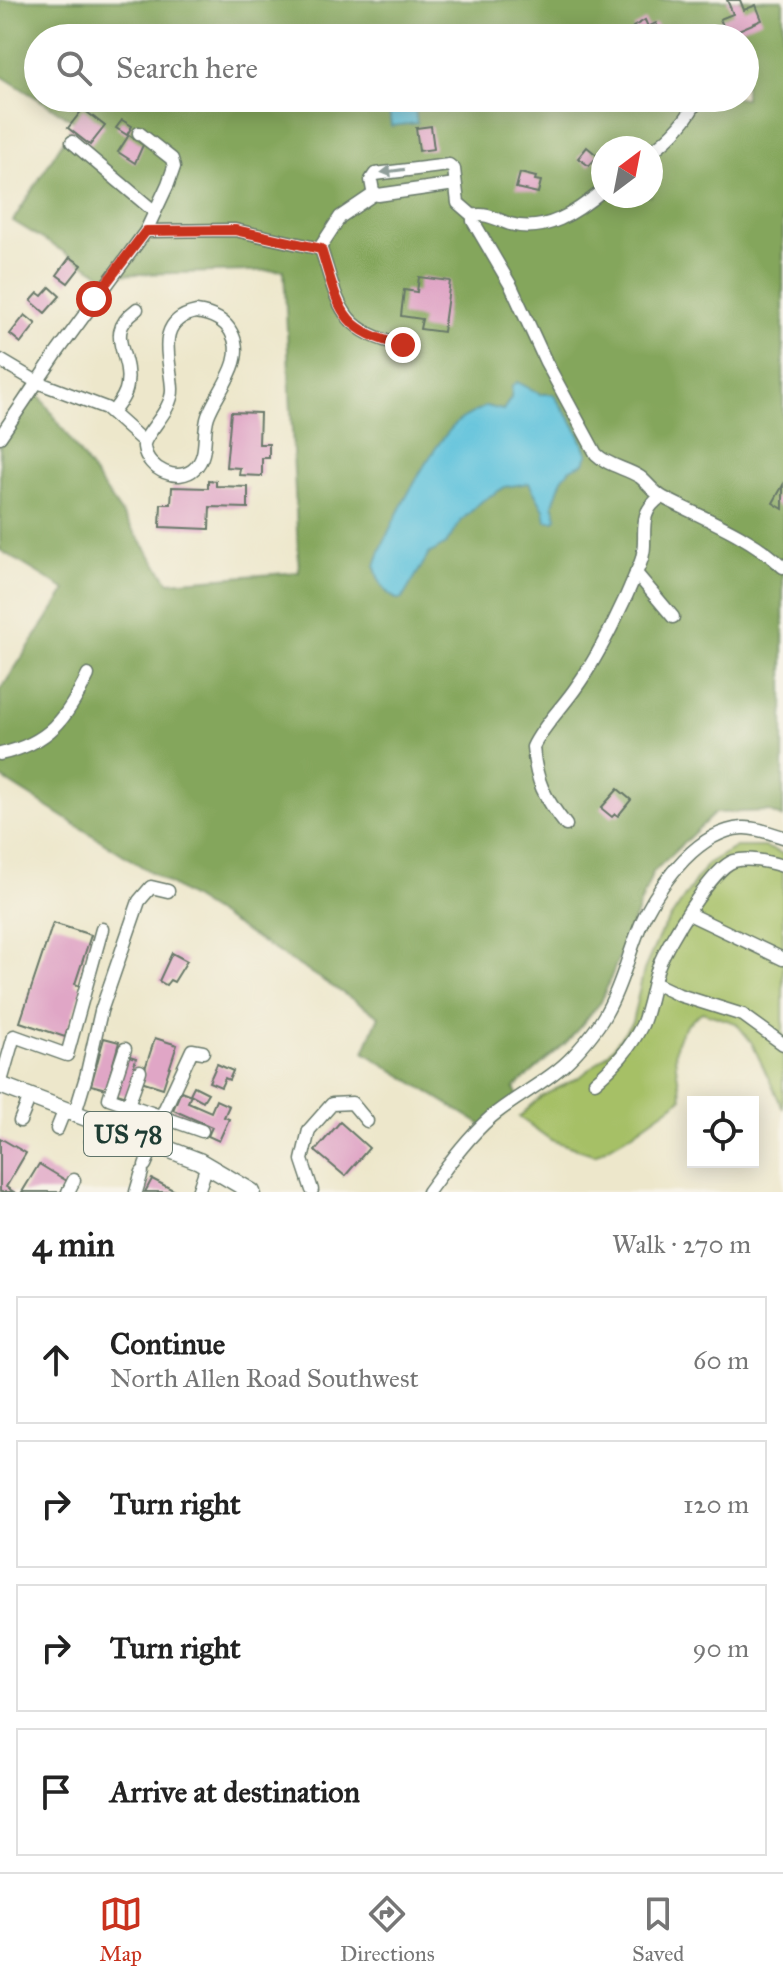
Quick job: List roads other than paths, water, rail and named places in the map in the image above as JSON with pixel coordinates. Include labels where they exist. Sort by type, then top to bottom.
[{"type":"main road","name":"US 78","points":[[0,1085],[207,1165],[252,1192]]},
{"type":"street","points":[[663,143],[689,112]]},
{"type":"street","points":[[0,437],[146,231],[155,212],[174,167],[165,151],[139,133]]},
{"type":"street","points":[[72,142],[155,212]]},
{"type":"street","points":[[374,194],[371,180],[375,174],[446,164],[454,169],[458,203],[473,216],[557,382],[591,446],[602,460],[641,478],[661,497],[759,547],[783,567]]},
{"type":"street","points":[[319,249],[340,217],[374,194],[455,184]]},
{"type":"street","points":[[473,216],[481,214],[525,227],[540,226],[563,219],[591,199]]},
{"type":"street","points":[[146,231],[235,230],[319,249]]},
{"type":"street","points":[[319,249],[341,311],[360,331],[403,345]]},
{"type":"street","points":[[112,413],[125,394],[128,381],[118,334],[126,317],[137,309]]},
{"type":"street","points":[[0,360],[37,382],[106,408],[144,442],[144,449],[152,463],[172,476],[182,476],[198,465],[204,452],[203,431],[236,359],[235,340],[224,323],[196,312],[184,316],[172,328],[166,352],[173,393],[162,418],[144,442]]},
{"type":"street","points":[[566,825],[535,775],[533,747],[578,685],[636,573],[644,552],[642,527],[646,514],[661,497]]},
{"type":"street","points":[[636,573],[673,617]]},
{"type":"street","points":[[0,754],[54,730],[71,708],[88,675]]},
{"type":"street","points":[[428,1192],[448,1162],[482,1126],[561,1067],[594,1032],[607,1012],[645,916],[659,891],[679,867],[710,838],[724,832],[743,828],[783,837]]},
{"type":"street","points":[[595,1082],[617,1063],[636,1037],[644,1021],[664,953],[714,875],[726,865],[748,860],[783,866]]},
{"type":"street","points":[[57,1129],[83,1088],[101,1011],[139,901],[151,887],[168,891]]},
{"type":"street","points":[[689,914],[783,959]]},
{"type":"street","points":[[0,1085],[14,1036],[67,1055],[102,929]]},
{"type":"street","points":[[654,983],[679,995],[743,1015],[783,1044]]},
{"type":"street","points":[[91,1141],[103,1124],[125,1049]]},
{"type":"street","points":[[136,1192],[192,1050],[203,1052]]},
{"type":"street","points":[[128,1134],[140,1071]]},
{"type":"street","points":[[83,1088],[202,1131]]},
{"type":"street","points":[[20,1121],[30,1097]]},
{"type":"street","points":[[312,1191],[302,1160],[309,1130],[332,1104],[352,1103],[367,1121]]},
{"type":"street","points":[[198,1192],[207,1165]]},
{"type":"street","points":[[68,1192],[74,1180]]},
{"type":"water","points":[[389,112],[415,112],[417,123],[391,126]]},
{"type":"water","points":[[517,382],[540,394],[553,394],[575,426],[588,454],[584,463],[570,469],[562,479],[553,504],[557,517],[555,521],[546,521],[544,510],[529,483],[505,487],[482,501],[462,520],[446,544],[429,554],[402,599],[394,598],[382,586],[375,566],[411,489],[448,432],[459,421],[486,406],[503,410],[511,398],[512,386]]}]
